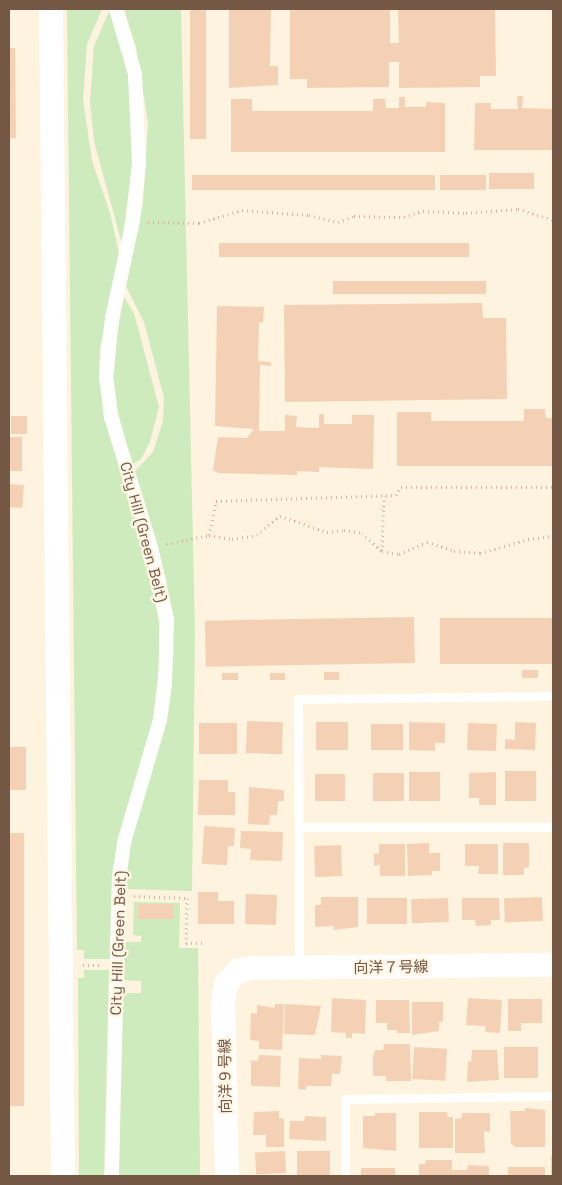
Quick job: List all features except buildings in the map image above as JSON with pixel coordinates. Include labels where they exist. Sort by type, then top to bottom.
[{"type":"street","points":[[51,9],[63,1176]]},
{"type":"street","name":"City Hill (Green Belt)","points":[[112,1176],[118,895],[125,839],[160,720],[166,684],[167,619],[151,547],[111,417],[106,379],[112,318],[132,220],[139,162],[139,113],[135,74],[116,9]]},
{"type":"street","name":"向洋７号線","points":[[230,977],[238,971],[252,968],[553,965]]},
{"type":"street","name":"向洋９号線","points":[[227,1176],[223,1000],[230,977]]},
{"type":"lane","points":[[299,968],[298,699],[553,696]]},
{"type":"lane","points":[[298,827],[553,826]]},
{"type":"lane","points":[[345,1176],[345,1099],[553,1096]]},
{"type":"path","points":[[132,220],[199,223],[242,210],[309,214],[338,222],[354,216],[404,217],[423,211],[466,214],[518,209],[553,220]]},
{"type":"path","points":[[209,535],[216,501],[396,496],[401,488],[553,488]]},
{"type":"path","points":[[382,551],[384,496]]},
{"type":"path","points":[[151,547],[209,535],[232,539],[257,536],[280,516],[327,532],[344,530],[362,533],[382,551],[399,554],[427,542],[454,551],[480,553],[528,539],[553,536]]},
{"type":"path","points":[[118,895],[187,898],[186,942],[206,943]]},
{"type":"green space","points":[[67,9],[102,9],[87,44],[83,99],[92,161],[110,213],[119,253],[100,348],[99,374],[109,433],[144,544],[159,623],[159,666],[153,719],[118,840],[113,870],[110,959],[84,959],[84,950],[77,950]]},
{"type":"green space","points":[[110,9],[129,78],[134,149],[122,244],[94,141],[90,102],[94,46]]},
{"type":"green space","points":[[124,9],[181,9],[195,633],[192,891],[126,889],[130,844],[167,714],[174,649],[166,579],[134,472],[153,452],[163,421],[164,398],[144,322],[126,286],[143,203],[148,123],[136,47]]},
{"type":"green space","points":[[124,297],[134,313],[159,407],[150,442],[141,459],[132,465],[118,412],[113,375],[115,343]]},
{"type":"green space","points":[[134,902],[180,903],[179,948],[198,948],[200,1176],[118,1176],[123,993],[141,993],[141,981],[123,980],[124,912],[126,942],[141,942],[141,936],[133,935]]},
{"type":"green space","points":[[84,970],[109,970],[104,1176],[79,1176],[78,978],[84,978]]}]
